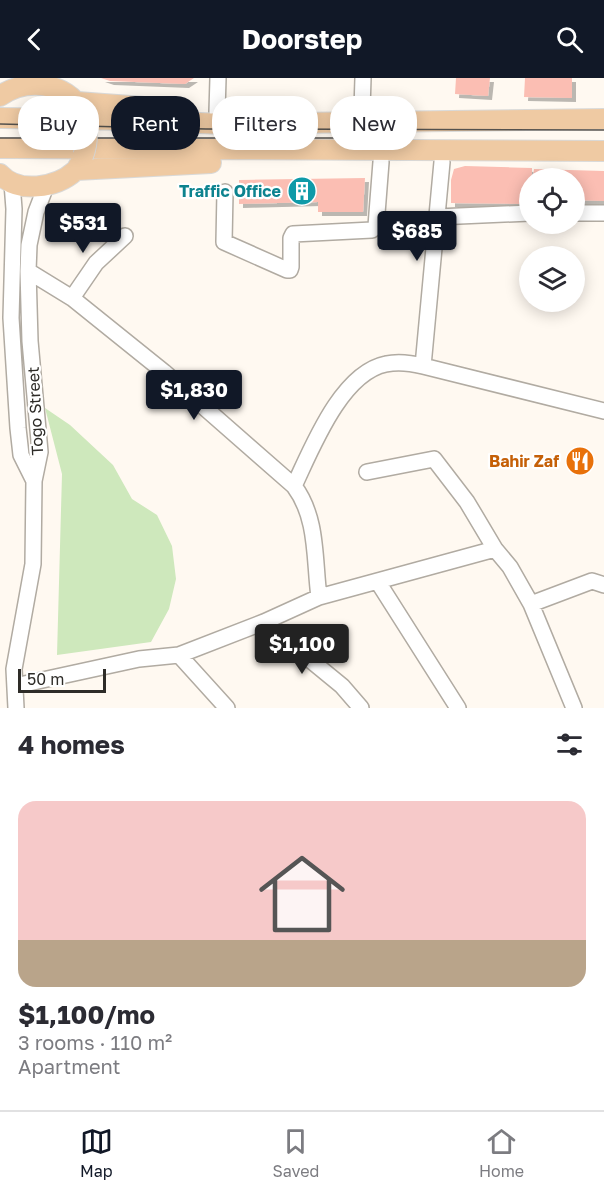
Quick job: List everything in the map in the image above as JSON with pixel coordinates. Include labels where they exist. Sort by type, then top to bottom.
[{"type":"main road","points":[[0,96],[8,90],[35,80],[75,96]]},
{"type":"main road","points":[[99,99],[212,111]]},
{"type":"main road","points":[[417,110],[498,112],[554,120]]},
{"type":"main road","points":[[0,118],[222,124],[604,119]]},
{"type":"main road","points":[[0,148],[604,151]]},
{"type":"main road","points":[[4,179],[33,186],[46,186],[57,182],[80,163],[86,150]]},
{"type":"main road","points":[[80,163],[442,162],[500,160],[529,151]]},
{"type":"street","points":[[217,96],[218,78]]},
{"type":"street","points":[[362,96],[363,78]]},
{"type":"street","points":[[225,192],[224,242],[286,270],[291,267],[293,234],[372,230],[376,226],[381,162]]},
{"type":"street","points":[[423,366],[442,162]]},
{"type":"street","points":[[4,179],[14,209],[10,318],[18,428],[21,455],[34,481]]},
{"type":"street","name":"Togo Street","points":[[16,708],[14,669],[33,564],[34,481],[40,452],[30,341],[29,245],[36,212],[46,186]]},
{"type":"street","points":[[437,217],[519,213]]},
{"type":"street","points":[[585,213],[604,213]]},
{"type":"street","points":[[72,298],[96,263],[125,236]]},
{"type":"street","points":[[28,271],[72,298],[165,372],[294,486],[304,500],[313,531],[319,597]]},
{"type":"street","points":[[294,486],[320,432],[337,404],[363,374],[384,364],[401,362],[423,366],[604,411]]},
{"type":"street","points":[[367,472],[434,459],[467,502],[495,549],[510,567],[531,604],[574,708]]},
{"type":"street","points":[[15,686],[139,659],[178,655],[264,622],[319,597],[495,549]]},
{"type":"street","points":[[531,604],[592,581],[604,585]]},
{"type":"street","points":[[378,582],[458,708]]},
{"type":"street","points":[[264,622],[342,686],[361,708]]},
{"type":"street","points":[[178,655],[227,708]]},
{"type":"street","points":[[0,660],[14,669]]},
{"type":"green space","points":[[45,408],[70,425],[113,465],[132,499],[157,515],[172,546],[176,579],[169,609],[151,642],[57,655],[62,474]]},
{"type":"building","points":[[101,78],[194,78],[185,84],[110,81]]},
{"type":"building","points":[[456,78],[490,78],[488,96],[455,94]]},
{"type":"building","points":[[525,78],[572,78],[572,98],[524,97]]},
{"type":"building","points":[[465,166],[532,168],[519,168],[519,204],[451,203],[451,180],[454,169]]},
{"type":"building","points":[[585,170],[604,171],[604,201],[585,200]]},
{"type":"building","name":"Traffic Office","points":[[365,178],[363,212],[318,212],[318,202],[239,204],[239,180]]},
{"type":"tram line","points":[[0,124],[206,129],[604,130]]},
{"type":"tram line","points":[[0,138],[330,138]]},
{"type":"place","name":"Traffic Office","points":[[302,191]]},
{"type":"place","name":"Bahir Zaf","points":[[580,461]]}]
